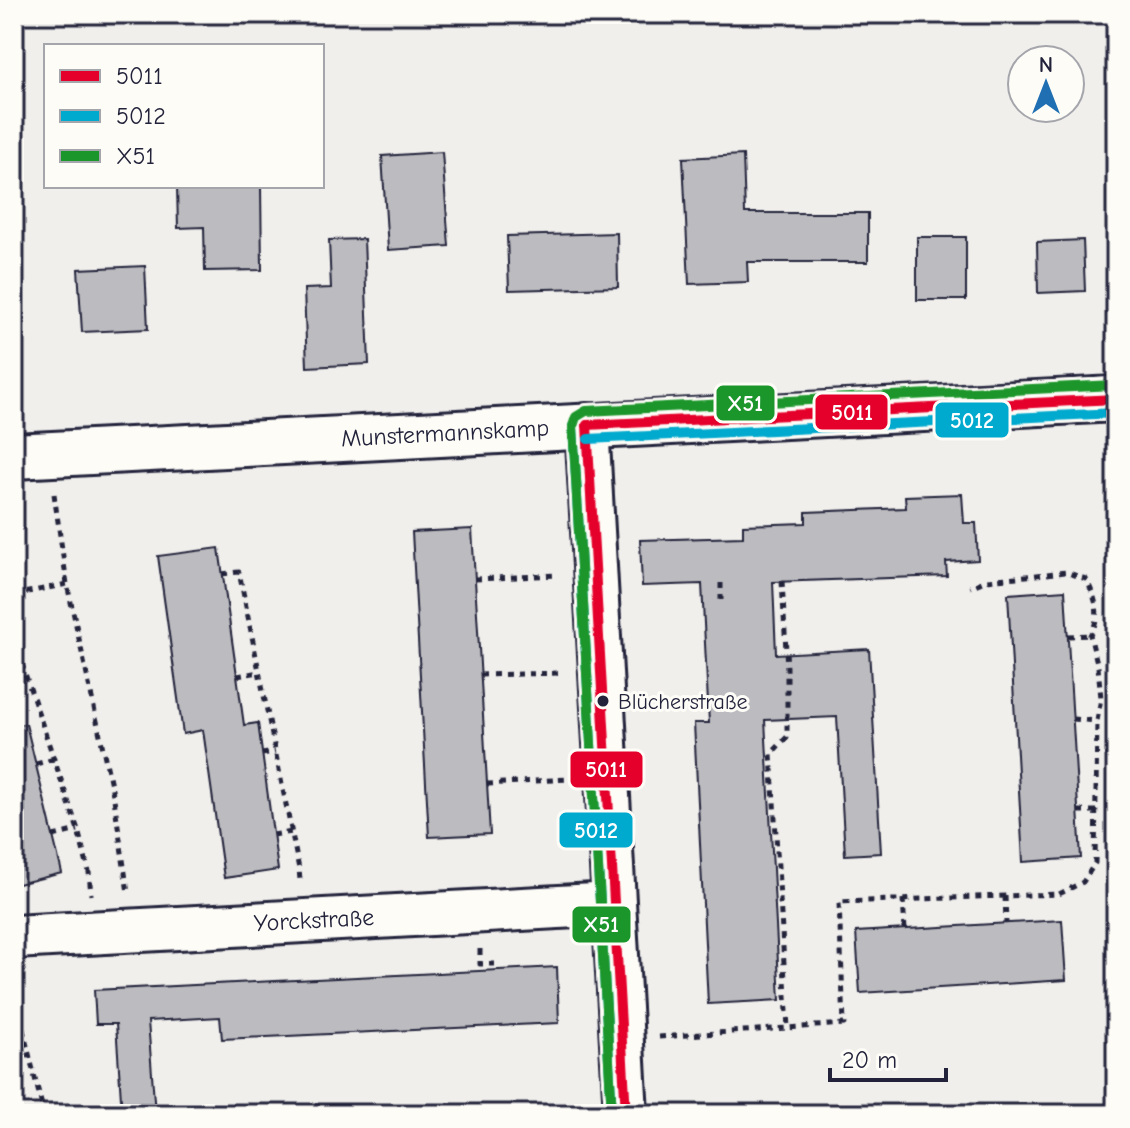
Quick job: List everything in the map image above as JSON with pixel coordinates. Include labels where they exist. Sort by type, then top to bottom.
[{"type":"street","name":"Munstermannskamp","points":[[14,456],[1116,399]]},
{"type":"street","points":[[587,425],[626,1114]]},
{"type":"street","name":"Yorckstraße","points":[[14,937],[613,904]]},
{"type":"path","points":[[54,494],[67,584],[114,799],[127,878],[111,931]]},
{"type":"path","points":[[222,574],[239,572],[299,869],[300,921]]},
{"type":"path","points":[[621,1040],[844,1024],[839,902],[1059,894],[1083,882],[1095,863],[1097,721],[1101,698],[1090,635],[1097,623],[1096,600],[1086,579],[1066,572],[987,580],[970,587]]},
{"type":"path","points":[[475,579],[595,574]]},
{"type":"path","points":[[782,581],[787,737],[771,754],[788,1028]]},
{"type":"path","points":[[721,583],[721,600]]},
{"type":"path","points":[[14,595],[67,584]]},
{"type":"path","points":[[1068,636],[1090,635]]},
{"type":"path","points":[[14,641],[111,931]]},
{"type":"path","points":[[777,668],[787,668]]},
{"type":"path","points":[[237,676],[259,672]]},
{"type":"path","points":[[480,675],[601,672]]},
{"type":"path","points":[[14,682],[26,678]]},
{"type":"path","points":[[1073,719],[1097,721]]},
{"type":"path","points":[[262,754],[275,752]]},
{"type":"path","points":[[36,764],[54,759]]},
{"type":"path","points":[[487,784],[606,777]]},
{"type":"path","points":[[1078,811],[1096,811]]},
{"type":"path","points":[[53,836],[78,830]]},
{"type":"path","points":[[273,835],[292,832]]},
{"type":"path","points":[[1005,896],[1006,923]]},
{"type":"path","points":[[903,899],[905,930]]},
{"type":"path","points":[[777,944],[785,945]]},
{"type":"path","points":[[14,994],[44,1114]]},
{"type":"path","points":[[14,1042],[24,1037]]},
{"type":"building","points":[[442,152],[449,246],[388,250],[382,156]]},
{"type":"building","points":[[743,155],[745,213],[868,213],[868,262],[747,262],[748,282],[689,284],[683,158]]},
{"type":"building","points":[[177,188],[261,188],[262,270],[205,271],[204,227],[178,228]]},
{"type":"building","points":[[617,233],[618,287],[509,290],[507,236]]},
{"type":"building","points":[[917,237],[966,237],[966,300],[917,300]]},
{"type":"building","points":[[364,239],[369,364],[307,367],[304,289],[331,288],[329,240]]},
{"type":"building","points":[[1083,240],[1085,291],[1038,293],[1037,242]]},
{"type":"building","points":[[145,266],[148,329],[82,332],[78,269]]},
{"type":"building","points":[[962,494],[964,523],[976,523],[978,560],[946,562],[947,576],[773,582],[776,654],[869,649],[881,853],[845,855],[837,717],[765,720],[780,1000],[708,1004],[694,723],[709,723],[702,584],[642,586],[640,540],[743,537],[743,525],[806,523],[806,512],[906,508],[905,496]]},
{"type":"building","points":[[472,529],[490,834],[429,837],[412,532]]},
{"type":"building","points":[[219,548],[244,725],[258,723],[278,870],[224,878],[203,730],[183,734],[158,556]]},
{"type":"building","points":[[1065,590],[1081,858],[1023,862],[1008,594]]},
{"type":"building","points":[[26,724],[62,873],[14,885],[14,725]]},
{"type":"building","points":[[1062,920],[1066,980],[860,993],[856,932]]},
{"type":"building","points":[[557,967],[559,1023],[222,1039],[220,1017],[148,1021],[155,1114],[122,1114],[116,1024],[96,1024],[94,990]]},
{"type":"transit line","name":"X51","points":[[612,1114],[573,426],[576,417],[586,411],[1115,385]]},
{"type":"transit line","name":"5011","points":[[587,425],[1116,399]]},
{"type":"transit line","name":"5012","points":[[588,439],[1116,413]]},
{"type":"transit line","name":"5011","points":[[587,425],[626,1114]]},
{"type":"transit line","name":"5012","points":[[573,426],[612,1114]]},
{"type":"place","name":"Blücherstraße","points":[[603,701]]}]
